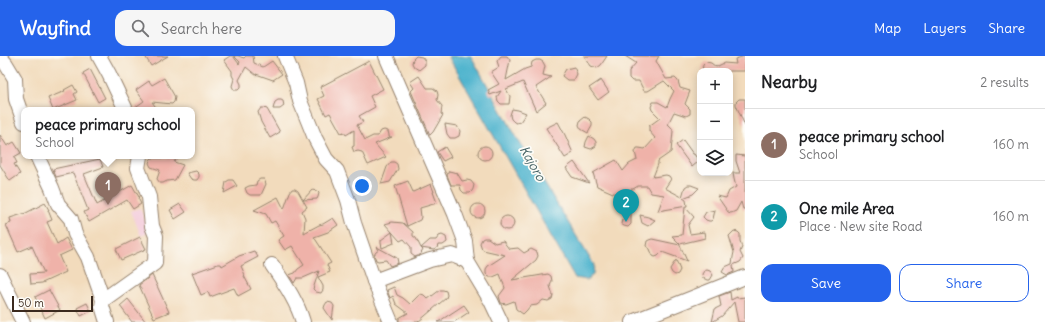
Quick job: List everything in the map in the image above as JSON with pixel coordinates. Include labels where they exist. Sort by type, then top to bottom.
[{"type":"street","points":[[99,56],[125,107]]},
{"type":"street","points":[[285,56],[296,83],[300,101],[315,138],[326,158],[337,171],[348,200],[354,223],[374,282],[391,322]]},
{"type":"street","points":[[386,56],[455,214],[465,241],[467,261],[491,301],[501,322]]},
{"type":"street","points":[[0,57],[15,79],[16,99],[21,113]]},
{"type":"street","points":[[38,159],[58,204],[71,219],[76,234],[88,257],[103,300],[102,306],[107,322]]},
{"type":"street","points":[[103,300],[155,263],[156,236],[152,226],[149,197],[138,168],[140,159]]},
{"type":"street","points":[[374,282],[430,260],[452,255],[467,261]]},
{"type":"street","points":[[272,265],[293,297],[303,322]]},
{"type":"street","points":[[0,275],[24,322]]},
{"type":"street","points":[[632,322],[745,277]]},
{"type":"shaded area","points":[[140,208],[150,232],[141,236],[131,211]]},
{"type":"water","points":[[448,56],[471,56],[517,138],[594,265],[593,274],[588,280],[575,278]]},
{"type":"building","points":[[145,56],[168,56],[151,66]]},
{"type":"building","points":[[230,56],[233,56],[239,64],[240,62],[234,56],[244,58],[246,56],[253,56],[254,63],[263,67],[272,61],[282,74],[273,80],[256,74],[257,76],[246,67],[239,80],[241,87],[238,90],[234,90],[232,86],[234,79],[232,71],[224,60]]},
{"type":"building","points":[[416,56],[422,57],[425,61],[425,65],[419,70],[414,67],[412,63]]},
{"type":"building","points":[[501,56],[507,56],[510,60],[506,80],[531,67],[532,62],[536,60],[543,62],[545,66],[543,75],[551,77],[536,87],[546,103],[536,111],[523,82],[506,89],[510,96],[509,104],[501,104],[498,101],[497,97],[501,91],[490,95],[488,90],[499,84],[491,72],[499,67],[497,61]]},
{"type":"building","points":[[584,56],[607,56],[597,68],[591,66]]},
{"type":"building","points":[[625,56],[659,56],[656,61],[666,79],[675,78],[678,81],[680,88],[690,91],[685,104],[690,109],[690,114],[686,116],[674,112],[668,124],[673,131],[671,152],[658,161],[653,177],[669,176],[671,179],[665,188],[682,197],[685,187],[688,185],[699,188],[693,194],[683,198],[686,200],[687,206],[658,211],[664,195],[651,193],[647,186],[638,186],[631,189],[625,195],[613,193],[597,186],[593,173],[616,160],[623,171],[629,164],[637,160],[635,152],[637,148],[645,149],[655,138],[649,131],[649,126],[660,118],[652,110],[651,107],[653,102],[658,102],[667,107],[674,91],[664,81],[648,91],[644,91],[639,81],[632,81],[629,78],[629,71],[636,63]]},
{"type":"building","points":[[745,56],[745,71],[733,71],[733,68],[702,68],[706,62],[711,63],[716,67],[724,63],[736,64],[735,59]]},
{"type":"building","points":[[369,61],[383,89],[370,96],[375,107],[359,116],[363,122],[357,125],[365,140],[373,136],[378,136],[381,131],[384,130],[388,131],[389,137],[392,137],[375,144],[386,157],[368,165],[362,152],[354,152],[352,147],[354,146],[354,130],[346,135],[344,132],[341,133],[330,113],[326,115],[318,99],[324,96],[320,87]]},
{"type":"building","points":[[574,67],[577,74],[574,80],[567,80],[562,76],[566,69]]},
{"type":"building","points":[[90,69],[105,98],[98,102],[83,73]]},
{"type":"building","points":[[419,76],[427,88],[433,88],[437,91],[437,100],[442,106],[441,114],[443,115],[430,135],[411,91],[414,88],[410,82]]},
{"type":"building","points":[[164,78],[175,97],[174,102],[172,104],[152,102],[156,107],[135,107],[144,101],[136,90],[149,81],[152,85]]},
{"type":"building","points":[[601,80],[609,92],[598,100],[589,88]]},
{"type":"building","points":[[73,85],[77,92],[74,94],[77,100],[60,107],[52,107],[48,98],[65,91],[64,90]]},
{"type":"building","points":[[739,99],[745,99],[745,126],[736,105],[736,102]]},
{"type":"building","points":[[278,100],[283,101],[284,106],[280,109],[273,109],[275,102]]},
{"type":"building","points":[[261,108],[267,109],[280,132],[270,138],[261,122],[258,112]]},
{"type":"building","points":[[512,109],[526,113],[520,122],[516,123],[511,119],[510,115]]},
{"type":"building","points":[[585,117],[592,122],[592,126],[588,133],[581,129],[579,125],[580,121]]},
{"type":"building","points":[[558,122],[573,153],[565,158],[546,128]]},
{"type":"building","points":[[445,124],[457,126],[460,131],[459,136],[450,138],[447,134]]},
{"type":"building","points":[[0,135],[7,146],[14,142],[21,153],[14,157],[17,163],[14,164],[20,174],[10,181],[0,165]]},
{"type":"building","points":[[589,136],[596,142],[596,146],[591,149],[585,147]]},
{"type":"building","points":[[683,140],[697,158],[697,163],[692,167],[676,145]]},
{"type":"building","points":[[485,146],[490,148],[492,153],[490,158],[485,160],[480,158],[478,153],[480,148]]},
{"type":"building","points":[[445,147],[451,157],[443,161],[437,152]]},
{"type":"building","points":[[736,155],[745,156],[745,209],[743,209],[741,202],[736,211],[731,213],[728,212],[717,196],[726,198],[729,191],[736,187],[733,173],[740,173],[736,161]]},
{"type":"building","points":[[100,159],[103,167],[84,174],[97,205],[132,185],[141,204],[133,209],[127,200],[89,222],[84,212],[88,210],[73,173],[56,177],[53,169]]},
{"type":"building","points":[[176,159],[174,162],[183,165],[175,180],[160,183],[157,179],[160,170],[151,167],[149,163],[150,160]]},
{"type":"building","points":[[391,162],[397,164],[398,169],[390,182],[381,184],[387,167]]},
{"type":"building","points":[[574,162],[589,183],[572,177],[566,168]]},
{"type":"building","points":[[196,171],[199,174],[199,177],[197,180],[191,179],[187,173]]},
{"type":"building","points":[[449,171],[457,173],[462,181],[471,181],[474,185],[472,191],[470,193],[464,193],[461,190],[460,185],[451,185],[447,175]]},
{"type":"building","points":[[264,179],[266,184],[261,195],[250,195],[247,193],[245,188],[256,185],[257,181]]},
{"type":"building","points":[[233,180],[237,186],[224,193],[226,182]]},
{"type":"building","points":[[408,181],[413,192],[431,184],[437,203],[420,208],[420,220],[407,226],[395,186]]},
{"type":"building","points":[[292,189],[298,191],[307,207],[302,211],[305,218],[304,233],[333,218],[338,225],[328,232],[314,237],[331,263],[327,265],[330,272],[318,277],[323,286],[321,293],[316,292],[313,289],[319,271],[303,278],[297,278],[294,283],[289,275],[295,273],[304,265],[292,246],[285,250],[278,240],[284,236],[275,221],[271,223],[266,214],[254,210],[278,197],[284,209]]},
{"type":"building","points":[[312,190],[319,193],[317,199],[303,200]]},
{"type":"building","points":[[45,203],[52,220],[47,222],[57,244],[66,238],[72,250],[59,256],[66,272],[42,283],[31,284],[30,274],[44,273],[32,246],[18,252],[6,225],[11,223],[10,218],[26,213]]},
{"type":"building","points":[[180,204],[186,212],[175,219],[170,210]]},
{"type":"building","points":[[478,204],[483,206],[485,211],[483,216],[478,218],[473,216],[471,211],[473,206]]},
{"type":"building","points":[[685,207],[694,217],[688,225],[690,234],[704,232],[705,238],[680,244],[672,236],[682,235]]},
{"type":"building","points":[[715,210],[711,221],[706,220],[703,217],[706,212]]},
{"type":"building","points":[[631,212],[631,224],[628,227],[624,226],[621,224],[622,220]]},
{"type":"building","points":[[640,215],[655,220],[648,226],[642,223]]},
{"type":"building","points":[[507,216],[512,218],[514,223],[512,228],[507,230],[502,228],[500,223],[502,218]]},
{"type":"building","points":[[392,222],[403,223],[413,232],[413,236],[416,238],[423,250],[420,255],[415,257],[411,254],[411,247],[404,239],[400,241],[385,224]]},
{"type":"building","points":[[734,231],[740,234],[742,247],[740,252],[743,258],[740,262],[733,265],[734,272],[727,275],[722,272],[725,267],[732,264],[734,252],[729,236]]},
{"type":"building","points":[[392,232],[394,243],[382,248],[381,240]]},
{"type":"building","points":[[442,235],[446,237],[447,242],[443,245],[438,245],[434,250],[421,248],[430,240],[436,240],[439,236]]},
{"type":"building","points":[[140,237],[146,249],[121,260],[116,249]]},
{"type":"building","points":[[484,238],[488,238],[495,243],[503,241],[509,249],[518,248],[524,253],[531,249],[537,252],[538,256],[536,260],[512,280],[548,274],[551,276],[552,281],[550,286],[553,295],[552,299],[548,301],[543,300],[537,305],[530,306],[523,314],[516,309],[514,301],[506,304],[501,303],[499,296],[505,288],[500,274],[489,277],[486,274],[486,269],[488,266],[505,255],[483,250],[480,243]]},
{"type":"building","points":[[652,239],[680,245],[687,261],[662,252],[658,256],[653,256],[650,249],[646,246],[647,241]]},
{"type":"building","points":[[377,247],[397,258],[398,263],[390,266],[386,260],[376,260],[374,255],[379,250]]},
{"type":"building","points":[[254,251],[258,257],[241,266],[245,275],[244,276],[251,289],[238,296],[234,288],[210,297],[208,292],[201,295],[192,273],[218,264],[221,264],[222,266],[239,256]]},
{"type":"building","points":[[676,260],[680,270],[678,274],[675,275],[670,269]]},
{"type":"building","points":[[707,270],[713,275],[710,280],[703,278],[702,274]]},
{"type":"building","points":[[152,275],[169,312],[154,318],[139,285]]},
{"type":"building","points":[[394,287],[397,295],[410,304],[421,294],[428,299],[440,290],[443,290],[446,291],[447,295],[446,298],[418,322],[399,322],[399,318],[408,313],[396,304],[393,296],[390,298],[387,290]]},
{"type":"building","points":[[49,290],[60,310],[45,318],[35,297]]},
{"type":"building","points":[[730,292],[731,300],[737,297],[745,297],[745,322],[738,322],[734,302],[722,316],[712,322],[715,309],[721,306],[719,296]]},
{"type":"building","points":[[128,299],[146,322],[132,322],[120,306]]},
{"type":"building","points":[[327,302],[332,303],[334,306],[332,320],[324,308]]},
{"type":"building","points":[[87,303],[91,311],[81,316],[77,308]]},
{"type":"building","points":[[464,305],[469,312],[454,322],[438,322]]},
{"type":"place","name":"peace primary school","points":[[108,205]]},
{"type":"place","name":"One mile Area","points":[[626,222]]},
{"type":"water label","name":"Kajoro","points":[[533,163]]}]
